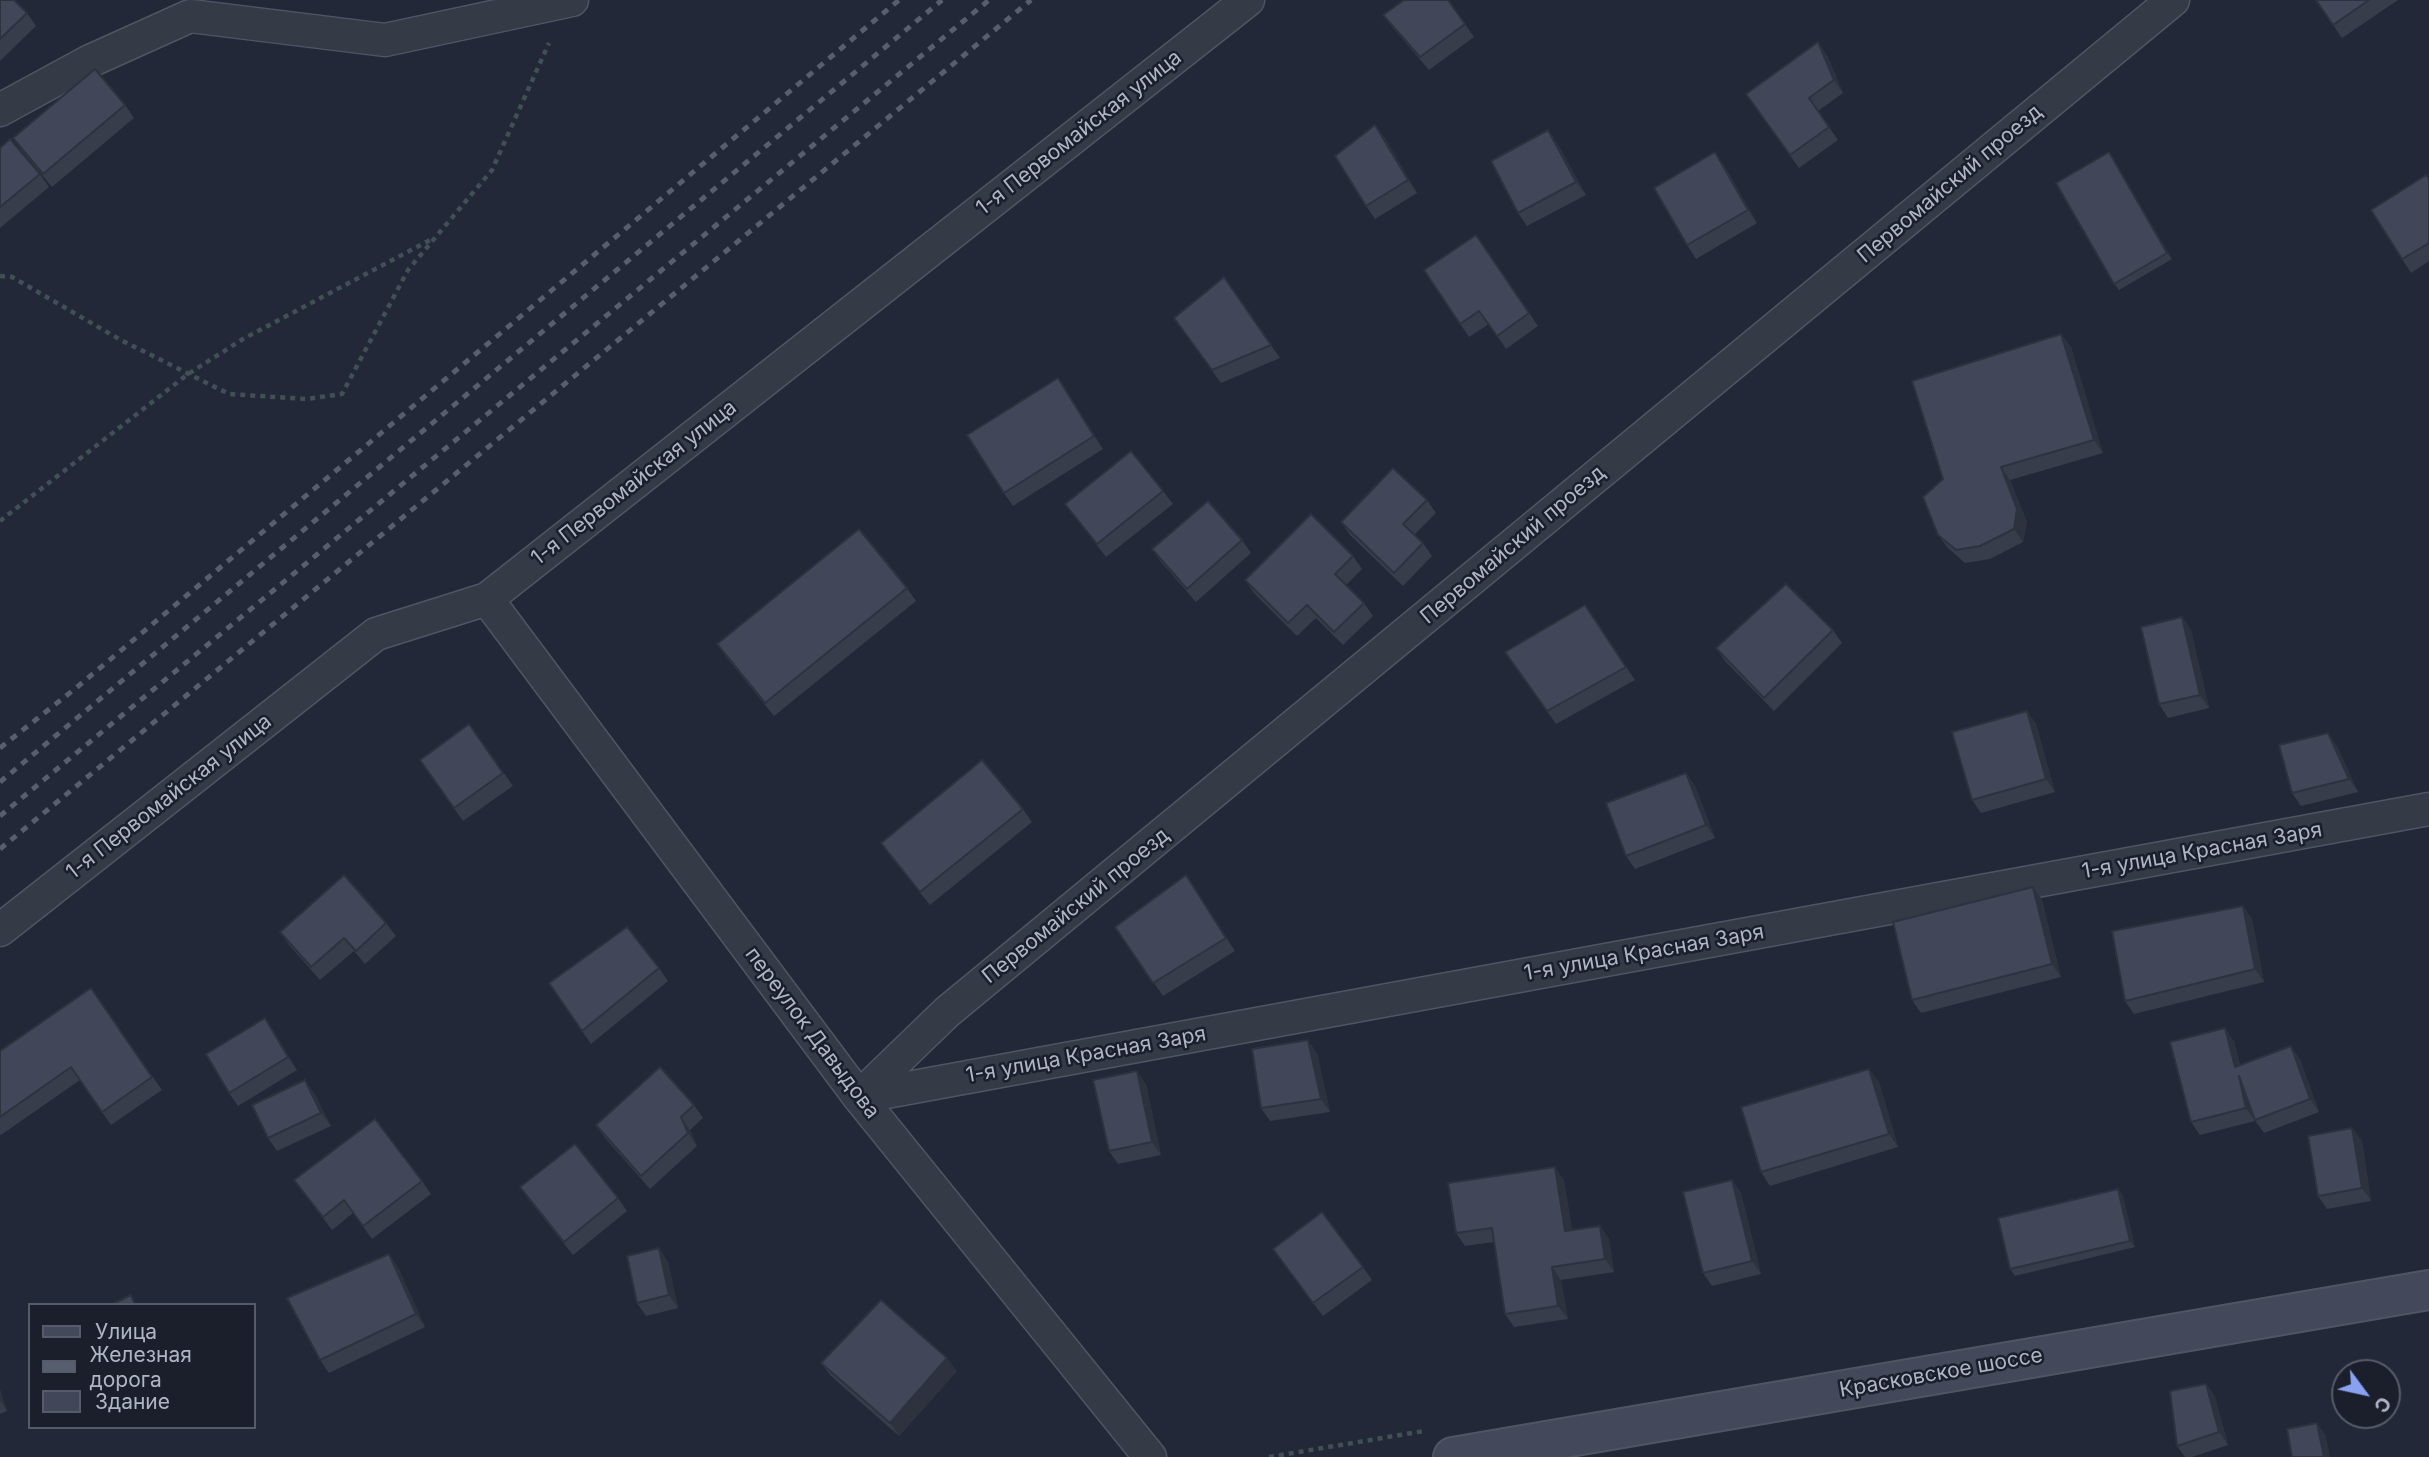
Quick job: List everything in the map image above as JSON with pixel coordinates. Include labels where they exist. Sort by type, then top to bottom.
[{"type":"main road","name":"Красковское шоссе","points":[[1453,1457],[2429,1290]]},
{"type":"street","points":[[0,110],[88,62],[190,16],[385,40],[572,0]]},
{"type":"street","name":"1-я Первомайская улица","points":[[0,930],[376,634],[487,599],[1248,0]]},
{"type":"street","name":"Первомайский проезд","points":[[859,1097],[947,1012],[2173,0]]},
{"type":"street","name":"переулок Давыдова","points":[[487,599],[859,1097],[1150,1457]]},
{"type":"street","name":"1-я улица Красная Заря","points":[[859,1097],[2429,809]]},
{"type":"path","points":[[0,276],[12,277],[120,340],[229,394],[306,400],[342,394],[408,270],[492,170],[551,37]]},
{"type":"path","points":[[0,521],[188,374],[243,339],[436,237]]},
{"type":"building","points":[[0,0],[14,0],[27,13],[0,39]]},
{"type":"building","points":[[1404,0],[1448,0],[1465,24],[1420,57],[1383,15]]},
{"type":"building","points":[[2316,0],[2369,0],[2333,25]]},
{"type":"building","points":[[1818,42],[1834,80],[1809,98],[1829,127],[1790,155],[1746,94]]},
{"type":"building","points":[[95,69],[125,105],[43,174],[13,138]]},
{"type":"building","points":[[1375,125],[1408,180],[1366,206],[1335,156]]},
{"type":"building","points":[[1548,130],[1576,182],[1518,213],[1491,161]]},
{"type":"building","points":[[10,139],[40,174],[0,207],[0,148]]},
{"type":"building","points":[[1715,152],[1748,210],[1687,245],[1654,188]]},
{"type":"building","points":[[2109,152],[2167,253],[2114,284],[2056,183]]},
{"type":"building","points":[[2426,175],[2429,179],[2429,243],[2402,259],[2371,210]]},
{"type":"building","points":[[1476,235],[1529,313],[1497,336],[1479,311],[1460,324],[1424,270]]},
{"type":"building","points":[[1224,277],[1271,345],[1212,370],[1174,318]]},
{"type":"building","points":[[2061,334],[2094,440],[2001,467],[2017,509],[2014,529],[1980,546],[1956,550],[1938,535],[1923,497],[1943,479],[1912,381]]},
{"type":"building","points":[[1058,378],[1094,436],[1004,493],[967,435]]},
{"type":"building","points":[[1131,451],[1163,491],[1097,544],[1065,504]]},
{"type":"building","points":[[1393,468],[1427,500],[1403,524],[1423,543],[1394,573],[1341,522]]},
{"type":"building","points":[[1208,501],[1242,540],[1187,589],[1152,549]]},
{"type":"building","points":[[1311,514],[1353,556],[1335,574],[1364,603],[1334,632],[1307,605],[1288,623],[1245,580]]},
{"type":"building","points":[[859,529],[907,588],[765,703],[717,644]]},
{"type":"building","points":[[1786,584],[1833,630],[1764,698],[1716,648]]},
{"type":"building","points":[[1585,605],[1626,667],[1547,711],[1505,652]]},
{"type":"building","points":[[2182,617],[2200,695],[2159,704],[2141,627]]},
{"type":"building","points":[[2027,711],[2046,779],[1972,800],[1952,732]]},
{"type":"building","points":[[469,724],[503,773],[454,808],[420,760]]},
{"type":"building","points":[[2328,733],[2349,779],[2292,793],[2279,745]]},
{"type":"building","points":[[982,760],[1023,809],[920,892],[881,843]]},
{"type":"building","points":[[1686,773],[1706,825],[1626,856],[1606,803]]},
{"type":"building","points":[[344,875],[386,923],[356,951],[344,938],[311,967],[280,932]]},
{"type":"building","points":[[1186,875],[1226,938],[1153,983],[1115,927]]},
{"type":"building","points":[[2033,887],[2052,964],[1912,1000],[1893,922]]},
{"type":"building","points":[[2243,906],[2255,969],[2125,1001],[2112,931]]},
{"type":"building","points":[[627,927],[659,968],[582,1031],[549,983]]},
{"type":"building","points":[[91,988],[152,1077],[102,1112],[71,1067],[0,1117],[0,1051]]},
{"type":"building","points":[[265,1018],[288,1057],[229,1093],[206,1054]]},
{"type":"building","points":[[2225,1028],[2235,1067],[2291,1046],[2310,1099],[2255,1120],[2239,1076],[2246,1108],[2191,1122],[2170,1042]]},
{"type":"building","points":[[1308,1040],[1321,1099],[1261,1108],[1252,1049]]},
{"type":"building","points":[[660,1067],[694,1105],[681,1117],[688,1133],[641,1176],[596,1125]]},
{"type":"building","points":[[1869,1069],[1889,1134],[1761,1172],[1741,1107]]},
{"type":"building","points":[[1137,1071],[1152,1142],[1109,1151],[1093,1080]]},
{"type":"building","points":[[305,1080],[321,1113],[268,1138],[252,1105]]},
{"type":"building","points":[[375,1119],[422,1181],[363,1226],[344,1200],[323,1217],[294,1180]]},
{"type":"building","points":[[2352,1128],[2362,1188],[2318,1196],[2308,1136]]},
{"type":"building","points":[[575,1144],[618,1198],[564,1242],[520,1187]]},
{"type":"building","points":[[1555,1167],[1565,1231],[1600,1226],[1605,1259],[1552,1267],[1558,1306],[1505,1314],[1492,1228],[1456,1233],[1448,1183]]},
{"type":"building","points":[[1732,1180],[1752,1261],[1703,1273],[1683,1192]]},
{"type":"building","points":[[2118,1189],[2130,1241],[2010,1269],[1998,1218]]},
{"type":"building","points":[[1322,1212],[1363,1267],[1313,1303],[1273,1249]]},
{"type":"building","points":[[659,1248],[669,1295],[637,1303],[627,1256]]},
{"type":"building","points":[[389,1254],[416,1314],[320,1360],[287,1298]]},
{"type":"building","points":[[131,1295],[134,1303],[115,1303]]},
{"type":"building","points":[[881,1300],[947,1358],[890,1423],[821,1363]]},
{"type":"building","points":[[2206,1384],[2219,1432],[2177,1446],[2170,1391]]},
{"type":"building","points":[[2317,1423],[2324,1457],[2292,1457],[2287,1429]]},
{"type":"railway","points":[[0,748],[76,688],[899,0]]},
{"type":"railway","points":[[0,782],[942,0]]},
{"type":"railway","points":[[0,816],[989,0]]},
{"type":"railway","points":[[0,849],[1031,0]]}]
